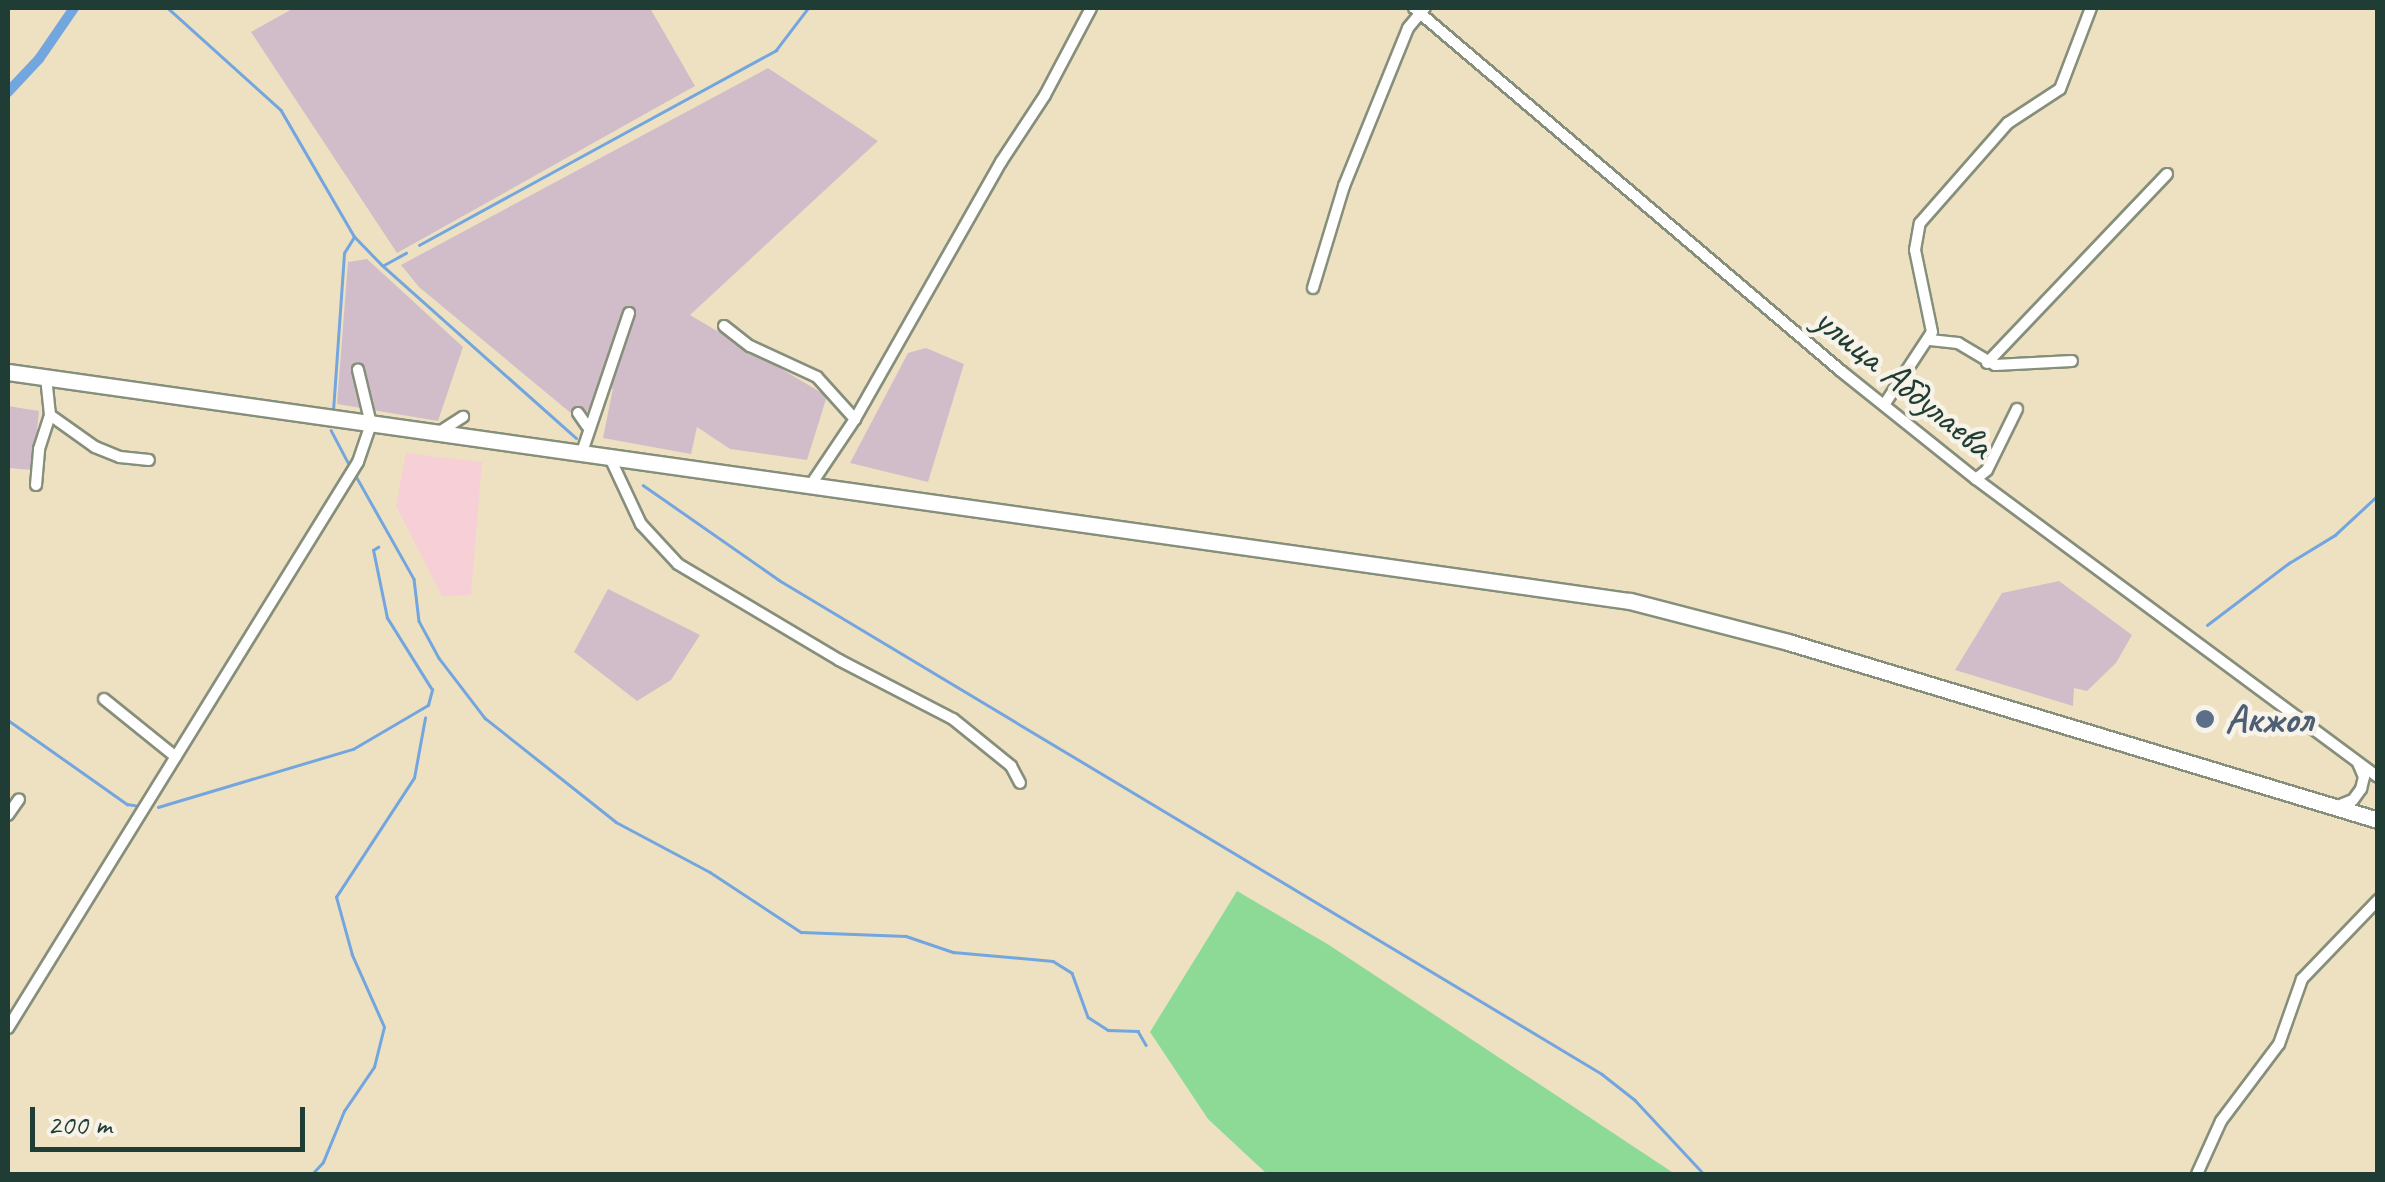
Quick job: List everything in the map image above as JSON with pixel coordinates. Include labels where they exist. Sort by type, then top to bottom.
[{"type":"highway","points":[[8,372],[580,456],[1534,585],[1645,604],[1788,642],[2378,820]]},
{"type":"street","points":[[810,486],[855,419],[1001,162],[1045,95],[1091,8]]},
{"type":"street","points":[[1884,405],[1930,340],[1933,321],[1915,250],[1916,231],[1932,206],[2008,123],[2060,88],[2091,8]]},
{"type":"street","points":[[1313,288],[1344,186],[1419,9]]},
{"type":"street","name":"улица Абдулаева","points":[[1419,9],[1976,479],[2378,777]]},
{"type":"street","points":[[1988,362],[2167,174]]},
{"type":"street","points":[[580,456],[587,426],[629,313]]},
{"type":"street","points":[[724,326],[750,346],[816,378],[855,419]]},
{"type":"street","points":[[1930,340],[1958,343],[1988,362],[2072,362]]},
{"type":"street","points":[[8,1028],[358,462],[371,424],[358,370]]},
{"type":"street","points":[[36,484],[39,449],[50,415],[46,378]]},
{"type":"street","points":[[1976,479],[1987,470],[2017,409]]},
{"type":"street","points":[[578,414],[587,426]]},
{"type":"street","points":[[50,415],[95,446],[120,457],[149,460]]},
{"type":"street","points":[[437,434],[463,417]]},
{"type":"street","points":[[611,460],[642,524],[678,564],[839,660],[952,719],[1012,766],[1020,783]]},
{"type":"street","points":[[104,699],[176,758]]},
{"type":"street","points":[[2337,806],[2353,800],[2361,789],[2363,770],[2358,762]]},
{"type":"street","points":[[8,815],[19,800]]},
{"type":"street","points":[[2197,1174],[2220,1121],[2279,1044],[2302,979],[2378,900]]},
{"type":"shaded area","points":[[294,8],[650,8],[695,86],[397,253],[251,32]]},
{"type":"shaded area","points":[[768,68],[878,141],[690,315],[827,396],[807,460],[730,449],[697,427],[691,454],[603,438],[613,388],[578,419],[419,287],[401,265]]},
{"type":"shaded area","points":[[367,259],[463,347],[438,421],[337,404],[348,262]]},
{"type":"shaded area","points":[[926,348],[964,364],[928,482],[850,463],[908,353]]},
{"type":"shaded area","points":[[8,406],[39,411],[33,470],[8,468]]},
{"type":"shaded area","points":[[406,453],[482,462],[471,595],[442,596],[396,506]]},
{"type":"shaded area","points":[[2059,581],[2132,635],[2116,663],[2087,691],[2074,688],[2073,706],[1955,670],[2002,593]]},
{"type":"shaded area","points":[[608,589],[700,635],[671,680],[637,701],[574,652]]},
{"type":"green space","points":[[1237,891],[1329,945],[1675,1174],[1267,1174],[1208,1119],[1150,1032]]},
{"type":"waterway","points":[[8,92],[39,59],[74,8]]},
{"type":"waterway","points":[[419,245],[776,50],[808,8]]},
{"type":"waterway","points":[[169,9],[281,110],[354,236],[576,438]]},
{"type":"waterway","points":[[333,411],[344,253],[354,237]]},
{"type":"waterway","points":[[384,265],[406,253]]},
{"type":"waterway","points":[[331,430],[350,466]]},
{"type":"waterway","points":[[356,476],[414,579],[419,621],[439,658],[485,718],[616,822],[710,872],[801,932],[906,936],[953,952],[1053,961],[1072,973],[1088,1017],[1108,1030],[1138,1031],[1146,1045]]},
{"type":"waterway","points":[[643,485],[779,580],[1602,1074],[1635,1100],[1704,1174]]},
{"type":"waterway","points":[[2207,625],[2289,563],[2335,535],[2378,495]]},
{"type":"waterway","points":[[158,807],[353,749],[428,705],[432,690],[387,618],[373,550],[378,547]]},
{"type":"waterway","points":[[312,1174],[323,1162],[344,1111],[374,1067],[384,1027],[352,955],[336,897],[414,778],[425,718]]},
{"type":"waterway","points":[[8,720],[127,804],[140,806]]},
{"type":"place","name":"Акжол","points":[[2205,719]]}]
